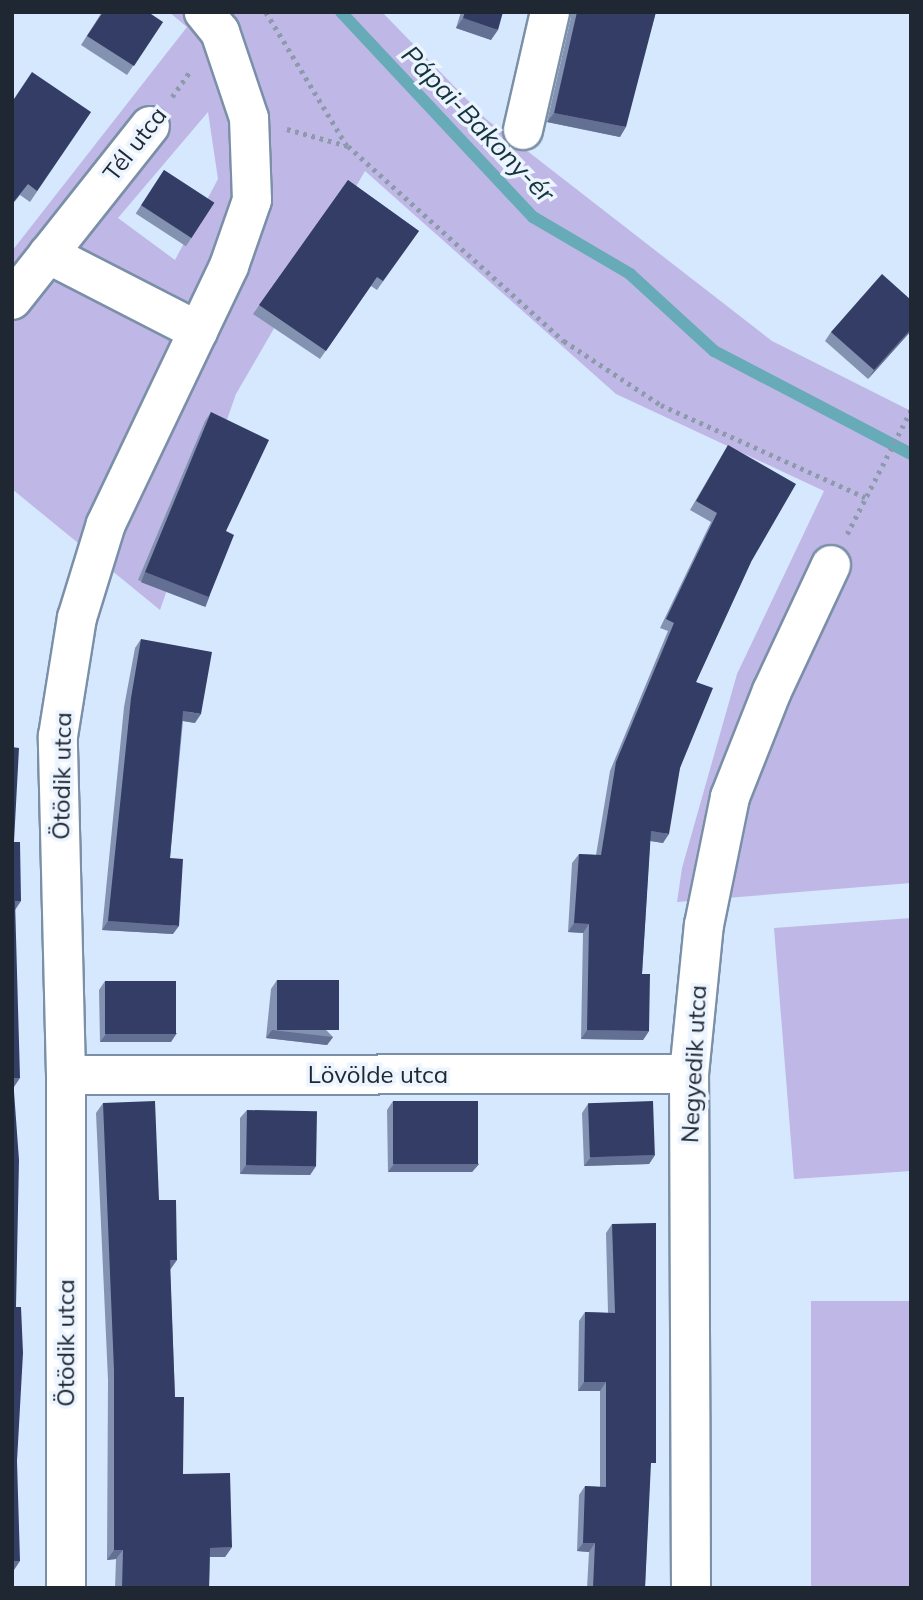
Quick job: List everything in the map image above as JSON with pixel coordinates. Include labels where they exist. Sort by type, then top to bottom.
[{"type":"street","points":[[523,130],[550,12]]},
{"type":"street","name":"Ötödik utca","points":[[66,1588],[66,1075],[58,736],[77,618],[106,524],[229,266],[252,200],[249,118],[212,22]]},
{"type":"street","name":"Tél utca","points":[[12,300],[150,126]]},
{"type":"street","points":[[48,254],[198,331]]},
{"type":"street","name":"Negyedik utca","points":[[691,1588],[689,1074],[704,925],[730,797],[772,691],[831,565]]},
{"type":"street","name":"Lövölde utca","points":[[66,1075],[689,1074]]},
{"type":"path","points":[[266,12],[348,146],[564,341],[661,405],[865,497],[910,410]]},
{"type":"path","name":"Tél utca","points":[[150,126],[212,22]]},
{"type":"path","points":[[249,118],[348,146]]},
{"type":"shaded area","points":[[169,12],[382,12],[486,119],[772,341],[911,411],[911,883],[677,902],[682,868],[737,674],[824,491],[616,394],[365,171],[236,394],[160,610],[12,489],[12,251],[187,27]],"holes":[[[208,112],[218,179],[175,260],[118,218]]]},
{"type":"shaded area","points":[[911,918],[911,1171],[794,1179],[774,928]]},
{"type":"shaded area","points":[[811,1301],[911,1301],[911,1588],[811,1588]]},
{"type":"building","points":[[103,12],[148,12],[163,22],[134,66],[87,36]]},
{"type":"building","points":[[465,12],[503,12],[498,30],[463,18]]},
{"type":"building","points":[[577,12],[656,12],[626,127],[554,113]]},
{"type":"building","points":[[32,72],[91,112],[37,191],[28,184],[12,204],[12,102]]},
{"type":"building","points":[[164,170],[214,203],[191,238],[141,205]]},
{"type":"building","points":[[348,180],[419,231],[383,281],[377,277],[326,351],[259,305]]},
{"type":"building","points":[[882,274],[911,300],[911,329],[874,370],[831,332]]},
{"type":"building","points":[[211,412],[269,440],[226,531],[234,535],[209,597],[145,572]]},
{"type":"building","points":[[728,445],[796,484],[751,562],[696,682],[713,688],[680,768],[669,834],[651,831],[642,974],[650,974],[649,1031],[587,1030],[589,924],[574,923],[579,854],[601,855],[616,762],[674,623],[666,619],[717,513],[696,501]]},
{"type":"building","points":[[141,639],[212,652],[201,714],[183,711],[170,858],[183,859],[179,926],[108,921],[131,698]]},
{"type":"building","points":[[12,747],[19,748],[14,842],[20,842],[21,901],[15,901],[20,1078],[13,1078],[19,1160],[16,1307],[21,1307],[23,1353],[17,1461],[20,1561],[12,1561]]},
{"type":"building","points":[[277,980],[339,980],[339,1030],[277,1030]]},
{"type":"building","points":[[105,981],[176,981],[176,1034],[105,1034]]},
{"type":"building","points":[[155,1101],[159,1200],[176,1200],[177,1260],[170,1260],[175,1397],[184,1397],[183,1474],[230,1473],[232,1547],[210,1548],[209,1588],[122,1588],[123,1550],[114,1550],[114,1370],[103,1103]]},
{"type":"building","points":[[393,1101],[478,1101],[478,1164],[393,1164]]},
{"type":"building","points":[[653,1101],[655,1155],[590,1157],[588,1103]]},
{"type":"building","points":[[247,1110],[317,1111],[316,1166],[246,1165]]},
{"type":"building","points":[[656,1223],[656,1463],[651,1463],[645,1588],[593,1588],[595,1543],[583,1543],[585,1486],[606,1487],[606,1382],[584,1382],[585,1312],[615,1313],[612,1224]]},
{"type":"waterway","name":"Pápai-Bakony-ér","points":[[341,12],[533,217],[630,274],[714,351],[911,454]]}]
